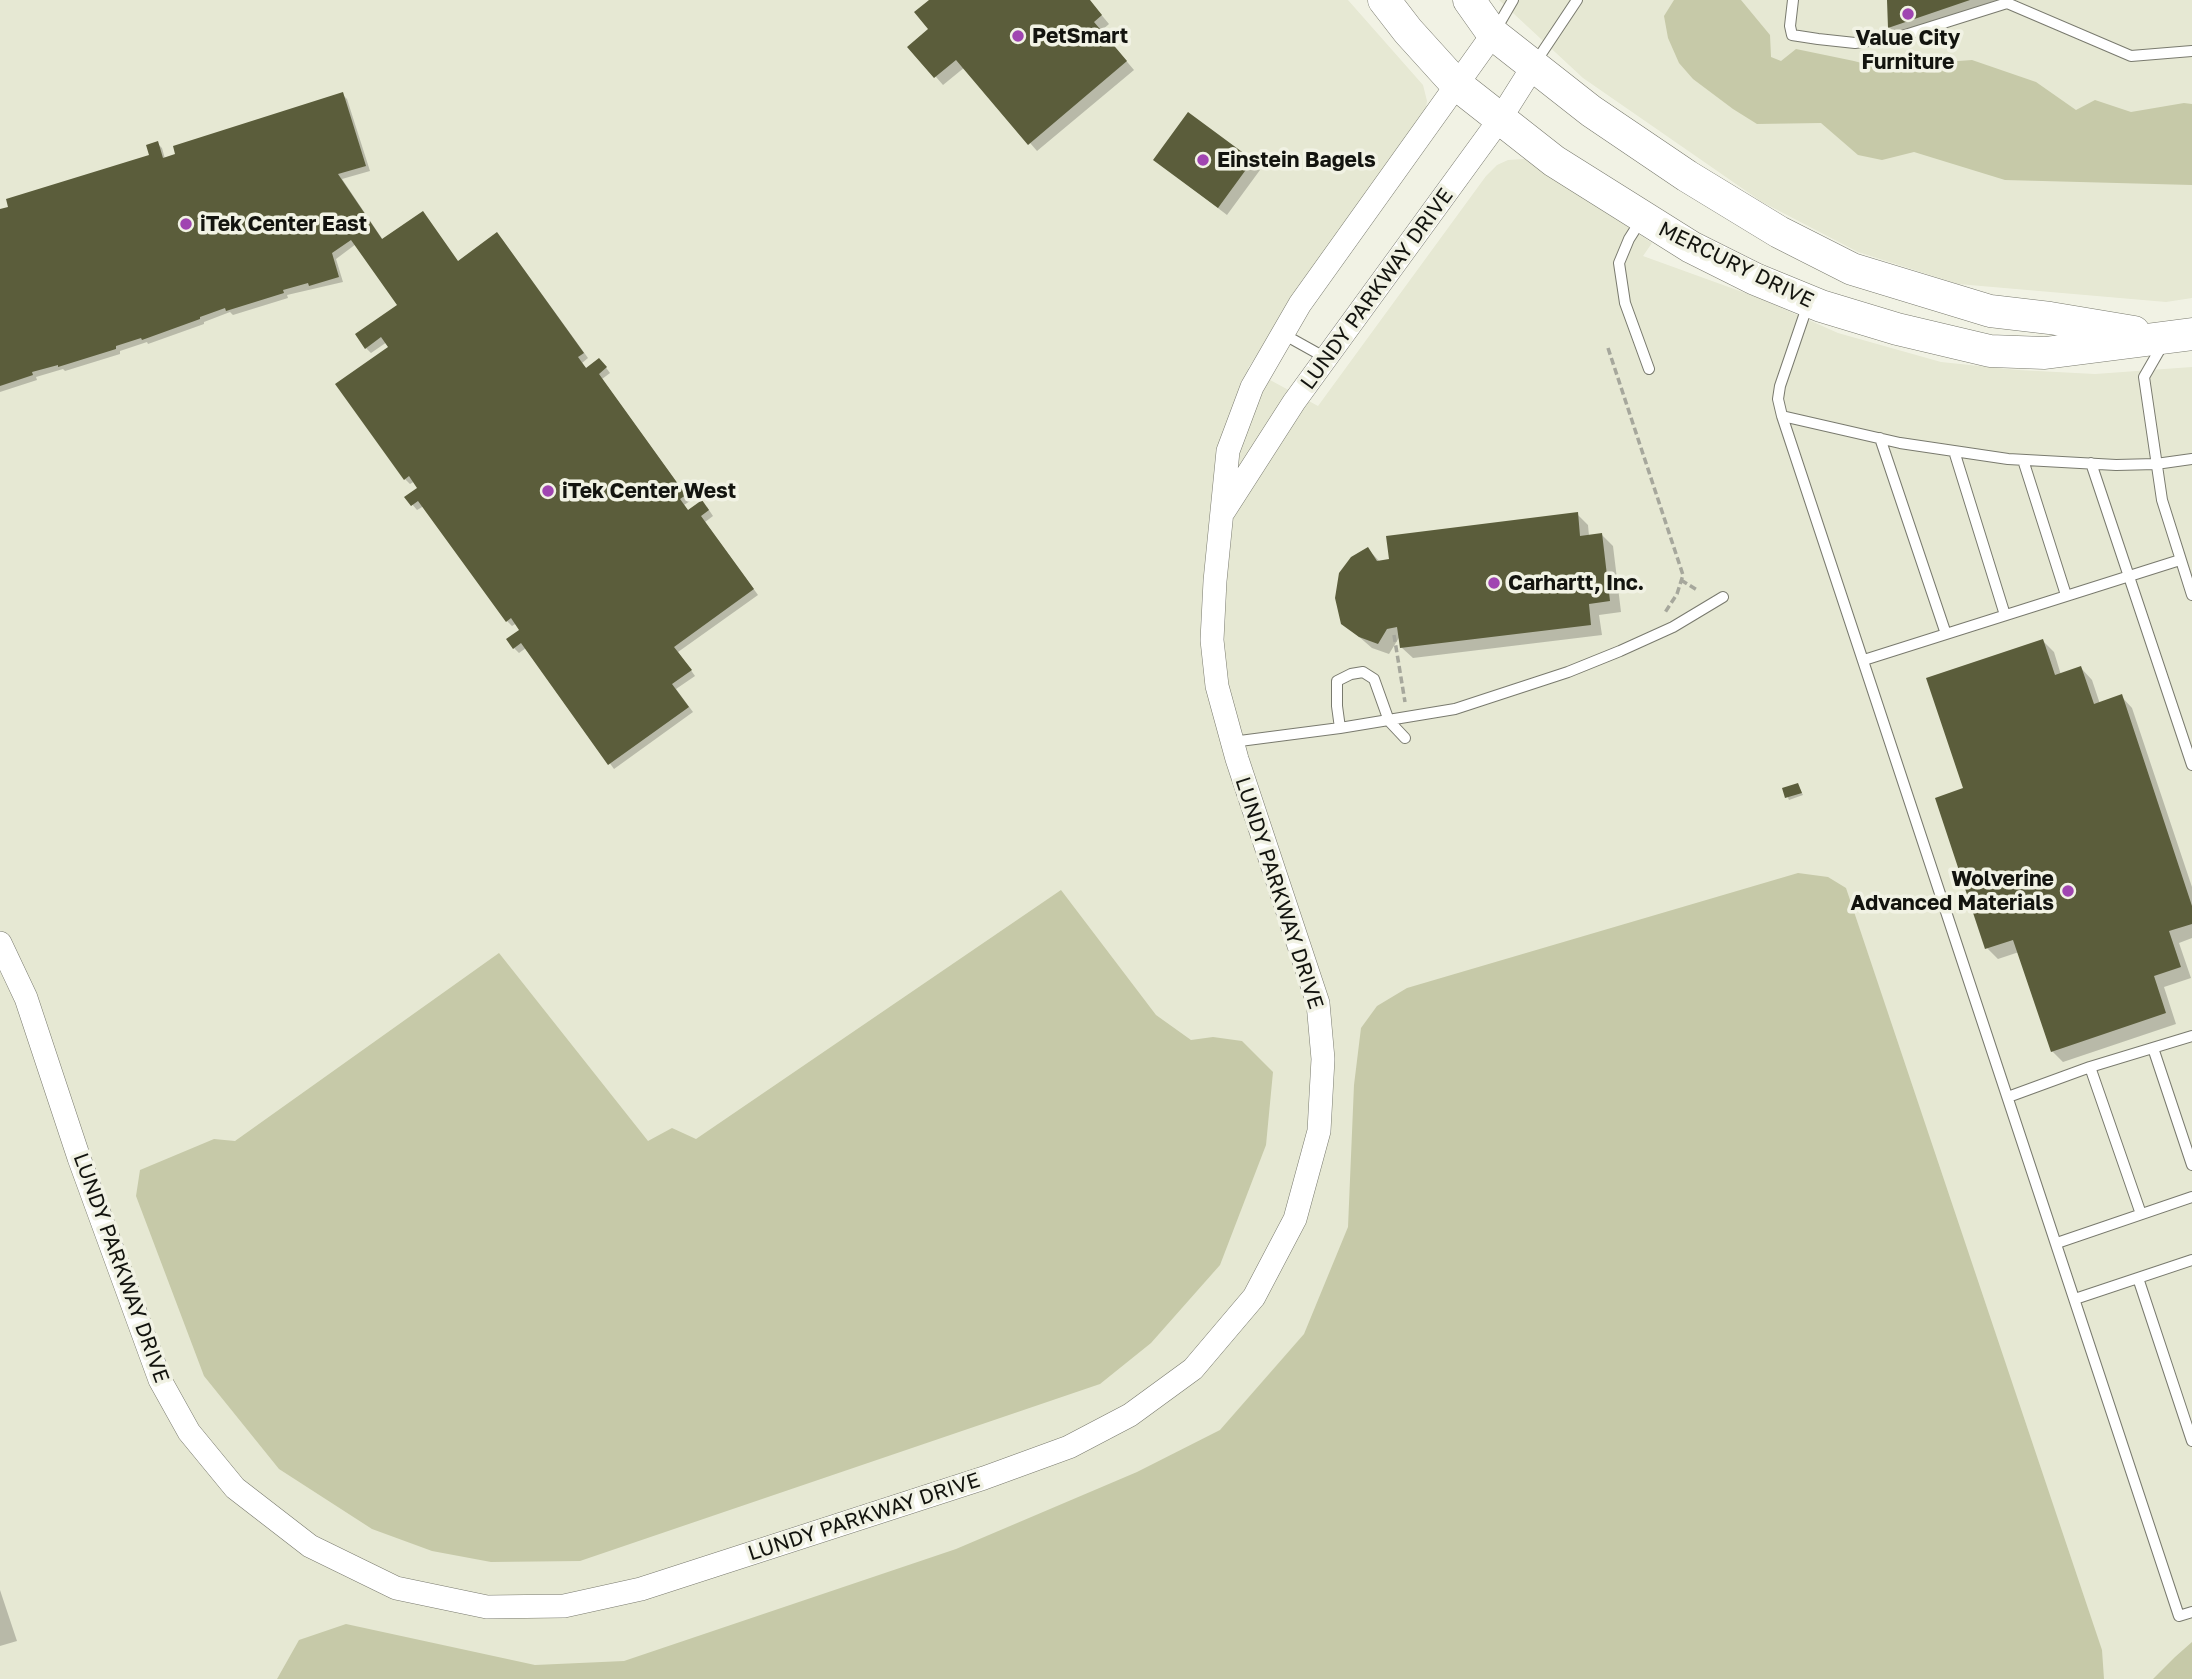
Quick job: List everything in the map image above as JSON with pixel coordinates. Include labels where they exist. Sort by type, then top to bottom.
[{"type":"street","name":"MERCURY DRIVE","points":[[1384,0],[1408,32],[1457,84],[1554,161],[1691,247],[1809,302],[1897,329],[1990,351],[2045,353],[2179,336]]},
{"type":"street","points":[[1469,0],[1493,34],[1591,111],[1687,176],[1779,232],[1852,269],[1990,311],[2179,336]]},
{"type":"street","name":"LUNDY PARKWAY DRIVE","points":[[0,943],[26,998],[79,1158],[160,1380],[189,1432],[235,1488],[310,1546],[396,1588],[487,1607],[564,1606],[641,1589],[971,1482],[1069,1447],[1130,1415],[1193,1369],[1254,1297],[1294,1219],[1319,1131],[1323,1059],[1318,1003],[1232,742],[1217,686],[1212,640],[1228,451],[1252,387],[1300,304],[1493,34]]},
{"type":"street","name":"LUNDY PARKWAY DRIVE","points":[[1222,514],[1294,402],[1500,119],[1534,65]]},
{"type":"lane","points":[[1493,34],[1513,0]]},
{"type":"lane","points":[[1534,65],[1577,0]]},
{"type":"lane","points":[[1793,0],[1790,26],[1792,35],[1818,39],[1854,43],[1902,36],[2007,3],[2131,56],[2192,51]]},
{"type":"lane","points":[[1642,218],[1619,263],[1625,303],[1649,369]]},
{"type":"lane","points":[[1809,302],[1780,386],[1778,399],[1782,416],[2179,1616],[2192,1612]]},
{"type":"lane","points":[[1282,334],[1326,358]]},
{"type":"lane","points":[[2179,336],[2144,377],[2162,500],[2192,596]]},
{"type":"lane","points":[[1782,416],[1880,438],[2023,460],[2156,464],[2192,459]]},
{"type":"lane","points":[[1880,438],[1946,634]]},
{"type":"lane","points":[[1954,451],[2006,615]]},
{"type":"lane","points":[[2023,460],[2066,595]]},
{"type":"lane","points":[[2091,463],[2192,765]]},
{"type":"lane","points":[[1864,660],[2180,560]]},
{"type":"lane","points":[[1232,742],[1389,721],[1455,709],[1567,671],[1674,627],[1723,597]]},
{"type":"lane","points":[[1340,728],[1337,681],[1363,672],[1374,679],[1389,721],[1405,738]]},
{"type":"lane","points":[[2008,1097],[2090,1067],[2192,1036]]},
{"type":"lane","points":[[2153,1048],[2192,1165]]},
{"type":"lane","points":[[2090,1067],[2141,1214]]},
{"type":"lane","points":[[2057,1243],[2192,1197]]},
{"type":"lane","points":[[2075,1299],[2192,1261]]},
{"type":"lane","points":[[2138,1278],[2192,1441]]},
{"type":"path","points":[[1608,348],[1681,568],[1677,594],[1664,615],[1654,619]]},
{"type":"path","points":[[1681,580],[1697,590]]},
{"type":"path","points":[[1394,635],[1405,703],[1414,702]]},
{"type":"shaded area","points":[[0,0],[1348,0],[1423,85],[1427,101],[1425,114],[1248,368],[1318,406],[1486,176],[1497,165],[1508,160],[1523,159],[1530,160],[1652,243],[1643,256],[1759,298],[1838,333],[1941,362],[2018,370],[2095,374],[2192,367],[2192,1679],[0,1679]]},
{"type":"shaded area","points":[[1499,0],[2192,0],[2192,298],[2166,302],[1958,284],[1858,252],[1762,202],[1583,78]]},
{"type":"shaded area","points":[[1674,0],[1741,0],[1770,35],[1771,57],[1781,61],[1796,49],[1888,70],[1905,65],[1972,60],[2036,82],[2076,110],[2095,100],[2131,112],[2192,104],[2192,185],[2005,180],[1914,152],[1882,160],[1858,155],[1821,123],[1757,124],[1693,79],[1679,63],[1668,38],[1664,16]]},
{"type":"shaded area","points":[[1798,873],[1828,877],[1846,888],[2102,1650],[2104,1679],[277,1679],[299,1640],[346,1624],[535,1665],[624,1661],[956,1549],[1137,1472],[1220,1430],[1304,1334],[1348,1227],[1354,1085],[1361,1028],[1377,1006],[1407,988]]},
{"type":"shaded area","points":[[1061,890],[1156,1015],[1191,1040],[1213,1037],[1242,1041],[1273,1072],[1266,1145],[1220,1265],[1151,1343],[1100,1384],[580,1561],[491,1562],[432,1551],[372,1529],[279,1469],[204,1376],[136,1196],[140,1170],[214,1139],[235,1141],[499,953],[648,1141],[672,1128],[696,1139]]},
{"type":"shaded area","points":[[2192,1642],[2192,1679],[2153,1679],[2175,1657]]},
{"type":"building","points":[[929,0],[1090,0],[1102,15],[1094,22],[1127,61],[1028,145],[956,60],[934,78],[907,47],[928,29],[914,12]]},
{"type":"building","name":"Value City Furniture","points":[[1887,0],[1970,0],[1888,28]]},
{"type":"building","name":"iTek Center West","points":[[343,92],[366,166],[338,174],[382,239],[423,211],[458,261],[497,232],[584,353],[578,357],[586,368],[599,358],[607,367],[599,374],[686,495],[680,499],[688,510],[702,500],[709,510],[701,516],[754,589],[674,647],[692,670],[672,684],[689,707],[608,765],[521,643],[513,649],[506,639],[519,630],[511,618],[506,622],[418,501],[411,506],[404,497],[417,488],[409,476],[404,480],[335,384],[388,347],[381,337],[365,349],[355,334],[397,305],[351,240],[332,253],[339,277],[283,290],[284,293],[226,311],[225,308],[142,340],[141,338],[116,346],[116,349],[58,367],[32,372],[33,375],[0,386],[0,209],[8,207],[6,199],[149,155],[146,145],[158,141],[163,158],[175,154],[173,146]]},
{"type":"building","points":[[1188,112],[1253,160],[1218,208],[1153,160]]},
{"type":"building","points":[[1578,512],[1580,536],[1602,533],[1610,601],[1589,604],[1591,625],[1400,648],[1397,627],[1387,629],[1378,644],[1359,637],[1341,624],[1335,598],[1339,573],[1351,557],[1368,547],[1377,561],[1389,559],[1386,536]]},
{"type":"building","points":[[2043,639],[2055,675],[2081,666],[2094,704],[2122,694],[2192,906],[2192,924],[2169,931],[2181,967],[2154,976],[2166,1013],[2051,1052],[2013,940],[1985,949],[1935,798],[1963,788],[1926,678]]},
{"type":"building","points":[[1798,783],[1802,793],[1785,798],[1782,788]]},
{"type":"place","name":"Value City Furniture","points":[[1908,14]]},
{"type":"place","name":"PetSmart","points":[[1018,36]]},
{"type":"place","name":"Einstein Bagels","points":[[1203,160]]},
{"type":"place","name":"iTek Center East","points":[[186,224]]},
{"type":"place","name":"iTek Center West","points":[[548,491]]},
{"type":"place","name":"Carhartt, Inc.","points":[[1494,583]]},
{"type":"place","name":"Wolverine Advanced Materials","points":[[2068,891]]}]
